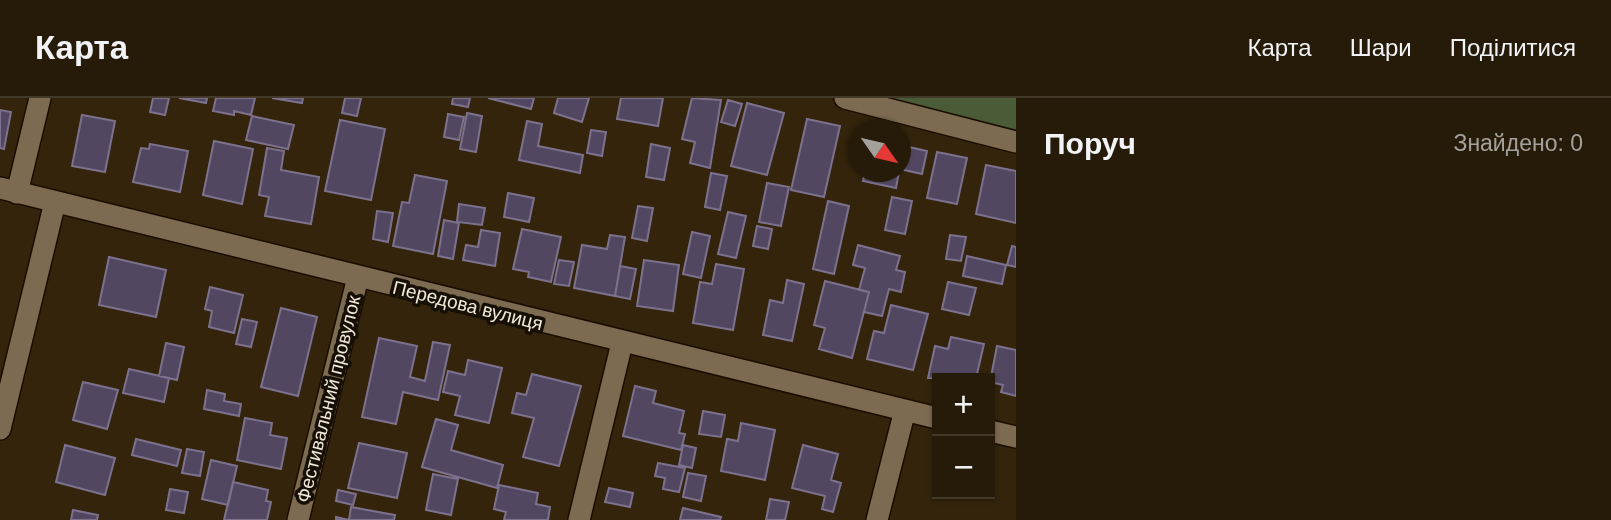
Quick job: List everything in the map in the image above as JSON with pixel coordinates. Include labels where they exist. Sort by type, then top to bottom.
[{"type":"street","points":[[9,191],[40,98]]},
{"type":"street","points":[[845,98],[1016,142]]},
{"type":"street","name":"Передова вулиця","points":[[9,191],[932,417]]},
{"type":"street","points":[[0,429],[55,202]]},
{"type":"street","name":"Фестивальний провулок","points":[[298,520],[358,277]]},
{"type":"street","points":[[579,520],[622,343]]},
{"type":"street","points":[[877,520],[905,410]]},
{"type":"street","points":[[995,432],[1016,437]]},
{"type":"green space","points":[[867,98],[1016,98],[1016,137]]},
{"type":"building","points":[[153,98],[169,98],[165,115],[150,112]]},
{"type":"building","points":[[179,98],[207,98],[206,103]]},
{"type":"building","points":[[216,98],[255,98],[251,115],[234,111],[234,115],[213,111]]},
{"type":"building","points":[[272,98],[303,98],[302,103]]},
{"type":"building","points":[[345,98],[361,98],[357,116],[342,113]]},
{"type":"building","points":[[453,98],[470,98],[468,107],[452,104]]},
{"type":"building","points":[[488,98],[534,98],[531,109]]},
{"type":"building","points":[[558,98],[589,98],[582,122],[554,113]]},
{"type":"building","points":[[621,98],[663,98],[658,126],[617,119]]},
{"type":"building","points":[[692,98],[721,100],[710,168],[690,163],[695,142],[682,139]]},
{"type":"building","points":[[728,100],[742,104],[735,126],[721,122]]},
{"type":"building","points":[[747,103],[784,113],[767,175],[731,166]]},
{"type":"building","points":[[0,110],[11,112],[4,149],[0,148]]},
{"type":"building","points":[[467,113],[482,116],[476,152],[460,149]]},
{"type":"building","points":[[448,114],[464,117],[459,140],[444,137]]},
{"type":"building","points":[[82,115],[115,121],[105,172],[72,166]]},
{"type":"building","points":[[252,116],[294,125],[288,149],[246,140]]},
{"type":"building","points":[[807,119],[840,126],[824,197],[791,190]]},
{"type":"building","points":[[340,120],[385,129],[371,200],[325,191]]},
{"type":"building","points":[[527,121],[542,124],[538,146],[583,155],[580,173],[519,160]]},
{"type":"building","points":[[591,130],[606,132],[602,156],[587,153]]},
{"type":"building","points":[[214,141],[253,149],[242,204],[203,195]]},
{"type":"building","points":[[150,144],[188,151],[180,192],[133,182],[141,148],[149,149]]},
{"type":"building","points":[[651,144],[670,148],[664,180],[646,177]]},
{"type":"building","points":[[911,147],[927,151],[922,174],[911,172]]},
{"type":"building","points":[[267,148],[284,151],[281,170],[319,177],[311,224],[265,216],[269,197],[259,195]]},
{"type":"building","points":[[937,152],[967,158],[957,204],[927,198]]},
{"type":"building","points":[[986,165],[1016,171],[1016,223],[976,214]]},
{"type":"building","points":[[711,173],[727,176],[720,210],[705,207]]},
{"type":"building","points":[[415,175],[447,181],[433,254],[393,246],[402,202],[409,203]]},
{"type":"building","points":[[868,182],[897,182],[896,188]]},
{"type":"building","points":[[767,183],[789,187],[781,226],[759,222]]},
{"type":"building","points":[[508,193],[534,198],[529,222],[504,217]]},
{"type":"building","points":[[892,197],[912,201],[905,234],[885,230]]},
{"type":"building","points":[[828,201],[849,206],[834,274],[813,269]]},
{"type":"building","points":[[459,204],[485,208],[482,225],[457,222]]},
{"type":"building","points":[[638,206],[653,208],[647,241],[632,238]]},
{"type":"building","points":[[377,211],[393,213],[388,242],[373,239]]},
{"type":"building","points":[[728,212],[746,216],[736,258],[718,254]]},
{"type":"building","points":[[444,220],[459,223],[453,259],[438,256]]},
{"type":"building","points":[[757,226],[772,229],[768,249],[753,246]]},
{"type":"building","points":[[522,229],[561,237],[551,282],[528,277],[529,272],[513,269]]},
{"type":"building","points":[[481,230],[500,233],[495,266],[463,260],[466,245],[478,247]]},
{"type":"building","points":[[692,232],[710,236],[701,278],[683,274]]},
{"type":"building","points":[[610,235],[625,237],[615,296],[574,288],[582,245],[607,249]]},
{"type":"building","points":[[950,235],[966,237],[961,261],[946,259]]},
{"type":"building","points":[[858,245],[900,256],[896,270],[905,272],[901,292],[889,289],[882,316],[864,312],[869,292],[859,290],[865,268],[853,265]]},
{"type":"building","points":[[1012,246],[1016,247],[1016,267],[1007,265]]},
{"type":"building","points":[[967,256],[1006,265],[1002,284],[963,276]]},
{"type":"building","points":[[109,257],[166,270],[156,317],[99,305]]},
{"type":"building","points":[[559,260],[574,262],[569,286],[554,284]]},
{"type":"building","points":[[644,260],[679,265],[673,311],[637,306]]},
{"type":"building","points":[[716,264],[744,269],[733,330],[693,323],[700,282],[712,284]]},
{"type":"building","points":[[620,266],[636,269],[630,299],[615,296]]},
{"type":"building","points":[[787,280],[804,284],[792,341],[763,335],[770,300],[783,303]]},
{"type":"building","points":[[825,281],[869,292],[852,358],[819,349],[825,328],[814,325]]},
{"type":"building","points":[[948,282],[976,288],[969,315],[942,309]]},
{"type":"building","points":[[210,287],[243,295],[234,333],[209,327],[212,311],[205,309]]},
{"type":"building","points":[[891,305],[928,314],[913,370],[867,359],[874,331],[884,333]]},
{"type":"building","points":[[281,308],[317,317],[298,396],[261,387]]},
{"type":"building","points":[[242,319],[257,322],[251,347],[236,344]]},
{"type":"building","points":[[951,337],[984,344],[977,373],[932,373],[932,378],[928,378],[935,346],[948,349]]},
{"type":"building","points":[[379,338],[417,346],[410,377],[425,381],[433,342],[450,345],[438,400],[403,392],[396,424],[362,417]]},
{"type":"building","points":[[166,343],[184,347],[177,380],[159,376]]},
{"type":"building","points":[[997,346],[1016,350],[1016,396],[1001,392],[1003,385],[995,383],[995,373],[992,373]]},
{"type":"building","points":[[468,360],[502,368],[489,423],[455,415],[460,396],[443,392],[448,371],[465,375]]},
{"type":"building","points":[[129,369],[169,378],[164,402],[123,393]]},
{"type":"building","points":[[532,374],[581,386],[559,466],[523,457],[534,418],[512,413],[517,393],[526,395]]},
{"type":"building","points":[[83,382],[118,390],[107,429],[73,420]]},
{"type":"building","points":[[635,386],[656,391],[653,403],[684,411],[679,433],[685,434],[681,450],[623,436]]},
{"type":"building","points":[[207,390],[225,394],[224,401],[241,404],[239,416],[204,409]]},
{"type":"building","points":[[703,411],[725,415],[721,437],[699,434]]},
{"type":"building","points":[[245,418],[272,423],[270,435],[287,438],[281,469],[237,460]]},
{"type":"building","points":[[436,419],[458,425],[451,450],[503,465],[497,488],[422,467]]},
{"type":"building","points":[[741,423],[775,430],[765,480],[721,471],[727,439],[738,441]]},
{"type":"building","points":[[136,439],[181,450],[177,466],[132,455]]},
{"type":"building","points":[[359,443],[407,453],[397,498],[348,488]]},
{"type":"building","points":[[65,445],[115,458],[105,495],[56,482]]},
{"type":"building","points":[[683,445],[696,448],[692,468],[679,465]]},
{"type":"building","points":[[803,445],[838,454],[831,480],[841,483],[833,512],[822,509],[825,496],[792,488]]},
{"type":"building","points":[[187,449],[204,452],[200,476],[182,473]]},
{"type":"building","points":[[211,460],[237,466],[228,505],[202,499]]},
{"type":"building","points":[[658,463],[685,468],[679,492],[663,489],[665,478],[655,476]]},
{"type":"building","points":[[688,473],[706,476],[701,501],[683,497]]},
{"type":"building","points":[[433,474],[458,479],[451,515],[426,510]]},
{"type":"building","points":[[233,482],[268,490],[266,501],[271,502],[267,520],[224,520]]},
{"type":"building","points":[[499,485],[538,493],[536,504],[550,507],[548,520],[504,520],[506,512],[494,509]]},
{"type":"building","points":[[609,488],[633,493],[630,507],[605,502]]},
{"type":"building","points":[[170,489],[188,492],[184,513],[166,510]]},
{"type":"building","points":[[338,490],[356,494],[353,505],[336,501]]},
{"type":"building","points":[[770,499],[789,502],[785,520],[766,520]]},
{"type":"building","points":[[351,507],[395,515],[394,520],[349,520]]},
{"type":"building","points":[[683,508],[721,517],[720,520],[680,520]]},
{"type":"building","points":[[73,510],[98,515],[97,520],[71,520]]}]
